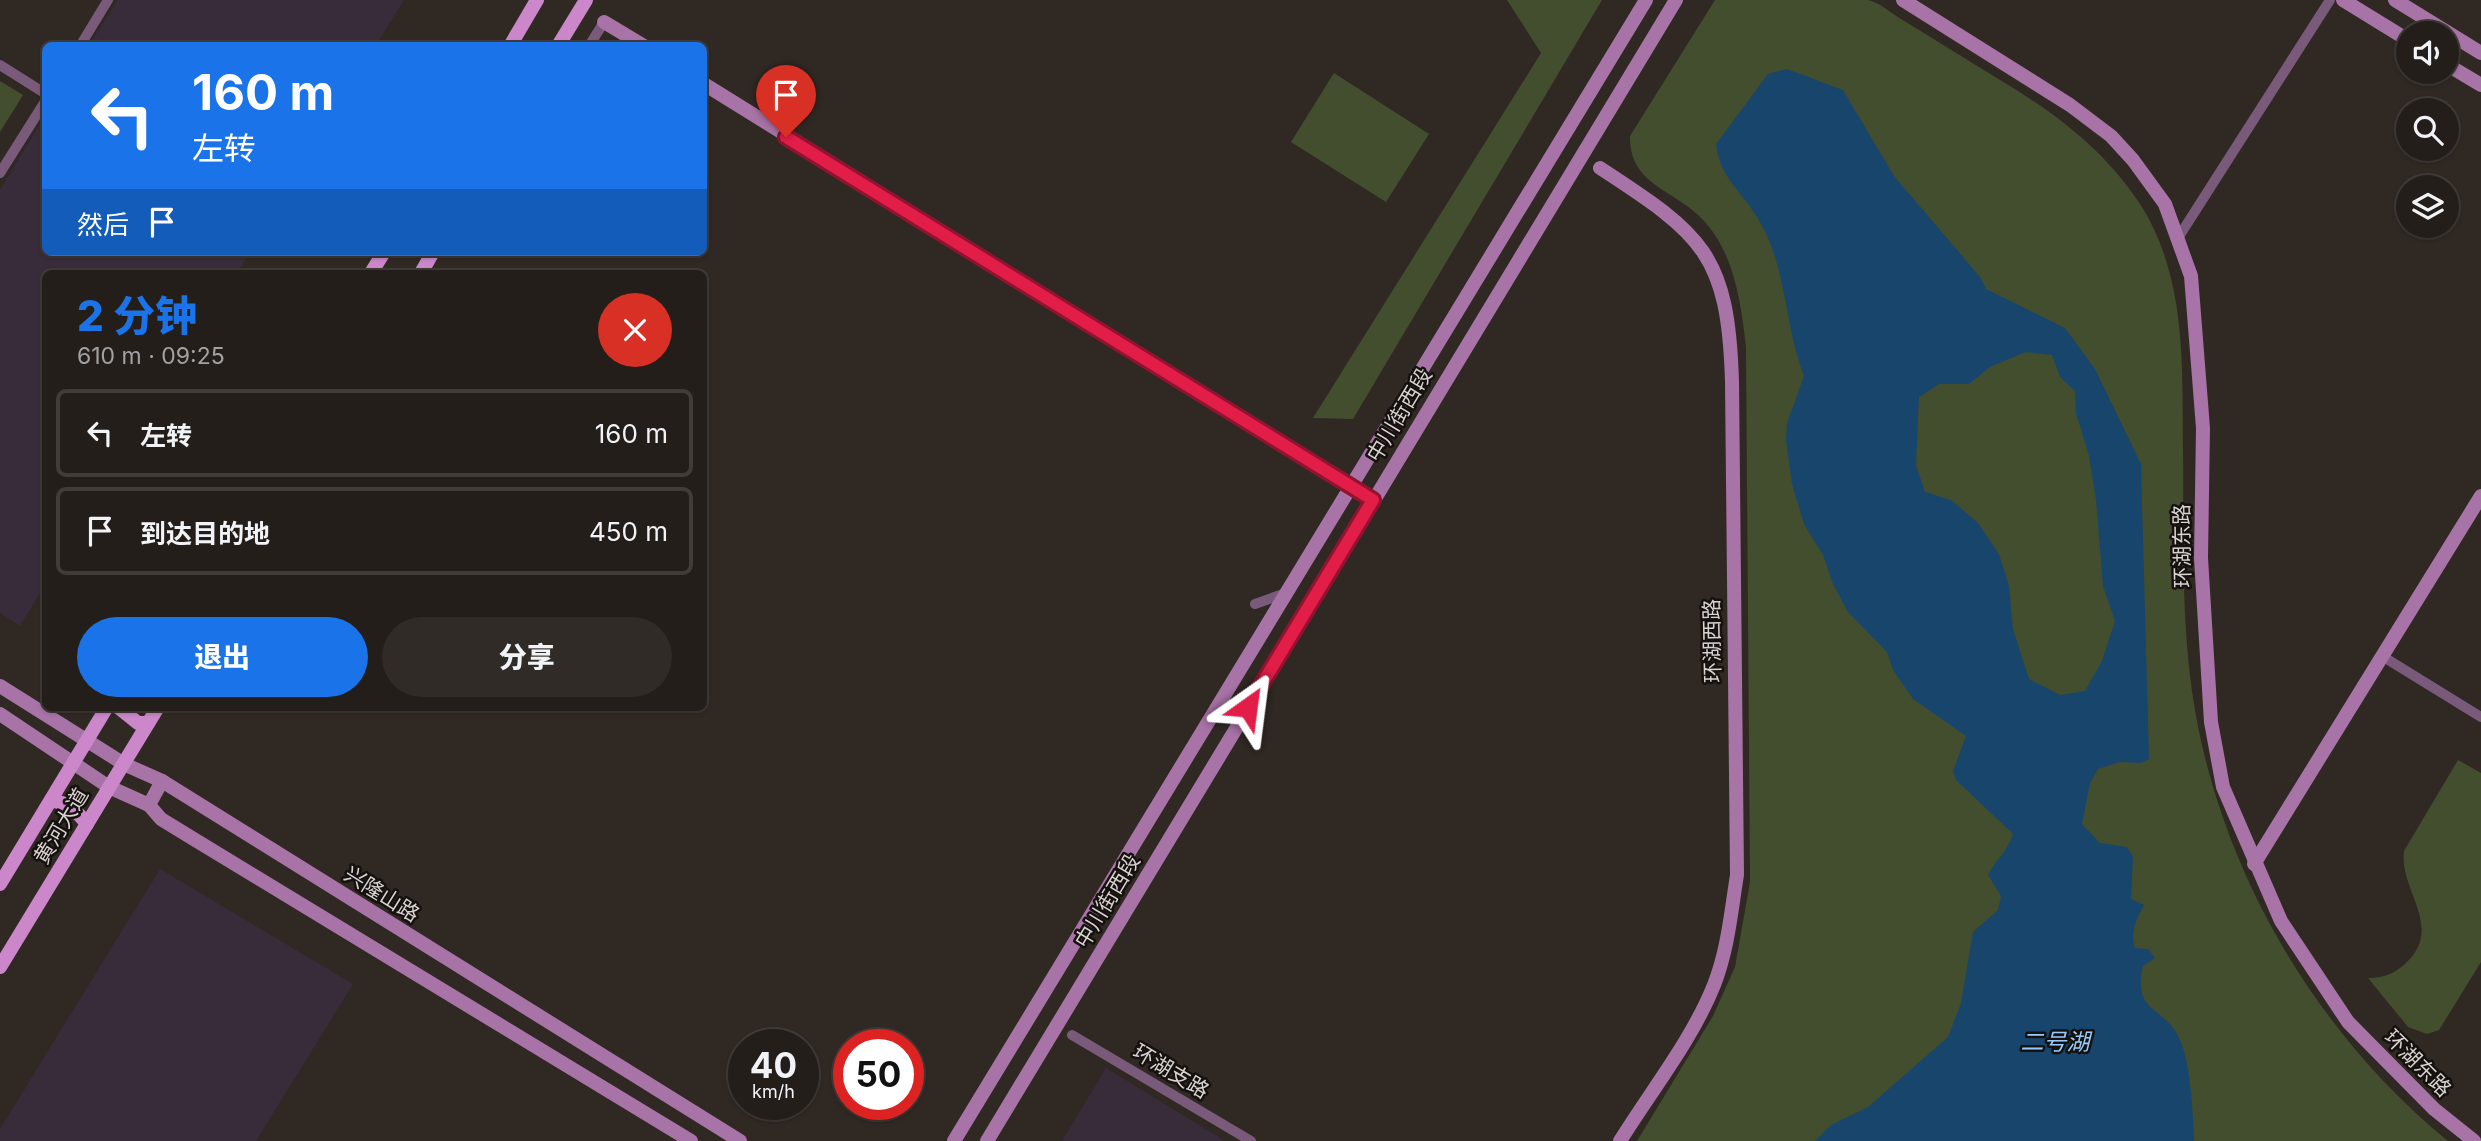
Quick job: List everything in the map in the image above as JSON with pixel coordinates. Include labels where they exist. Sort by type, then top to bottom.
[{"type":"main road","points":[[512,42],[537,0]]},
{"type":"main road","points":[[560,42],[586,0]]},
{"type":"main road","name":"黄河大道","points":[[0,884],[105,711]]},
{"type":"main road","points":[[123,711],[138,723],[148,723]]},
{"type":"main road","name":"黄河大道","points":[[0,967],[156,711]]},
{"type":"main road","points":[[51,800],[63,803],[77,812],[87,824]]},
{"type":"street","points":[[82,42],[108,0]]},
{"type":"street","name":"中川街西段","points":[[954,1141],[1646,0]]},
{"type":"street","name":"中川街西段","points":[[987,1141],[1676,0]]},
{"type":"street","name":"环湖东路","points":[[1903,0],[2024,75],[2111,135],[2165,204],[2191,275],[2203,428],[2201,558],[2211,722],[2223,787],[2281,921],[2348,1023],[2434,1109],[2474,1141]]},
{"type":"street","points":[[2178,238],[2330,0]]},
{"type":"street","points":[[2343,0],[2396,33]]},
{"type":"street","points":[[2395,0],[2481,53]]},
{"type":"street","points":[[592,42],[604,22],[637,42]]},
{"type":"street","points":[[0,65],[42,91]]},
{"type":"street","points":[[2459,72],[2481,85]]},
{"type":"street","points":[[707,86],[1373,500]]},
{"type":"street","points":[[0,173],[42,106]]},
{"type":"street","name":"环湖西路","points":[[1600,168],[1678,222],[1690,233],[1717,274],[1730,326],[1732,381],[1737,875],[1727,941],[1713,986],[1694,1024],[1620,1141]]},
{"type":"street","points":[[2255,864],[2481,496]]},
{"type":"street","points":[[1255,604],[1286,593]]},
{"type":"street","points":[[2382,656],[2481,717]]},
{"type":"street","name":"兴隆山路","points":[[0,686],[124,764],[162,781],[740,1141]]},
{"type":"street","points":[[0,714],[110,787],[149,805],[161,819],[691,1141]]},
{"type":"street","points":[[33,737],[46,715]]},
{"type":"street","points":[[149,805],[162,781]]},
{"type":"street","name":"环湖支路","points":[[1072,1035],[1251,1141]]},
{"type":"shaded area","points":[[118,0],[404,0],[378,42],[91,42]]},
{"type":"shaded area","points":[[42,121],[42,256],[248,256],[239,270],[42,270],[42,590],[20,626],[0,613],[0,190]]},
{"type":"shaded area","points":[[160,869],[353,984],[256,1141],[0,1141],[0,1129]]},
{"type":"shaded area","points":[[1106,1068],[1225,1141],[1062,1141]]},
{"type":"green space","points":[[1507,0],[1602,0],[1353,419],[1313,418],[1541,53]]},
{"type":"green space","points":[[1715,0],[1868,0],[1876,3],[2025,95],[2062,122],[2096,151],[2127,185],[2140,204],[2166,261],[2179,323],[2187,650],[2196,716],[2210,777],[2230,836],[2255,894],[2285,950],[2319,1003],[2358,1053],[2401,1099],[2448,1141],[1637,1141],[1713,1016],[1735,967],[1750,882],[1746,347],[1742,314],[1730,264],[1714,234],[1692,210],[1645,176],[1632,153],[1630,136]]},
{"type":"green space","points":[[1334,73],[1429,134],[1386,202],[1291,142]]},
{"type":"green space","points":[[0,81],[23,95],[0,132]]},
{"type":"green space","points":[[2458,760],[2481,773],[2481,962],[2439,1030],[2427,1034],[2408,1027],[2368,978],[2395,972],[2418,948],[2421,921],[2407,880],[2404,851]]},
{"type":"water","name":"二号湖","points":[[1787,69],[1843,90],[1894,176],[1981,278],[1986,289],[2065,328],[2095,369],[2141,464],[2149,759],[2141,763],[2120,762],[2098,769],[2090,783],[2082,824],[2100,843],[2127,847],[2133,857],[2131,899],[2144,905],[2135,926],[2135,948],[2148,949],[2155,958],[2143,966],[2142,993],[2151,1008],[2173,1027],[2183,1048],[2191,1088],[2194,1141],[1815,1141],[1831,1125],[1868,1107],[1948,1037],[1961,1003],[1973,932],[1998,910],[2001,896],[1988,875],[2013,834],[1956,780],[1953,771],[1966,736],[1913,699],[1893,670],[1887,652],[1848,612],[1833,584],[1823,555],[1804,524],[1792,484],[1786,440],[1787,423],[1804,376],[1792,336],[1780,275],[1767,235],[1726,175],[1716,144],[1768,74]],"holes":[[[2026,352],[2052,355],[2060,377],[2075,391],[2076,413],[2089,456],[2096,500],[2103,586],[2115,621],[2102,661],[2085,691],[2060,695],[2029,679],[2013,629],[2009,586],[1999,554],[1978,523],[1951,500],[1925,492],[1916,465],[1919,397],[1939,384],[1969,384],[1990,367]]]},
{"type":"route","points":[[786,137],[1373,500],[1248,707]]}]
